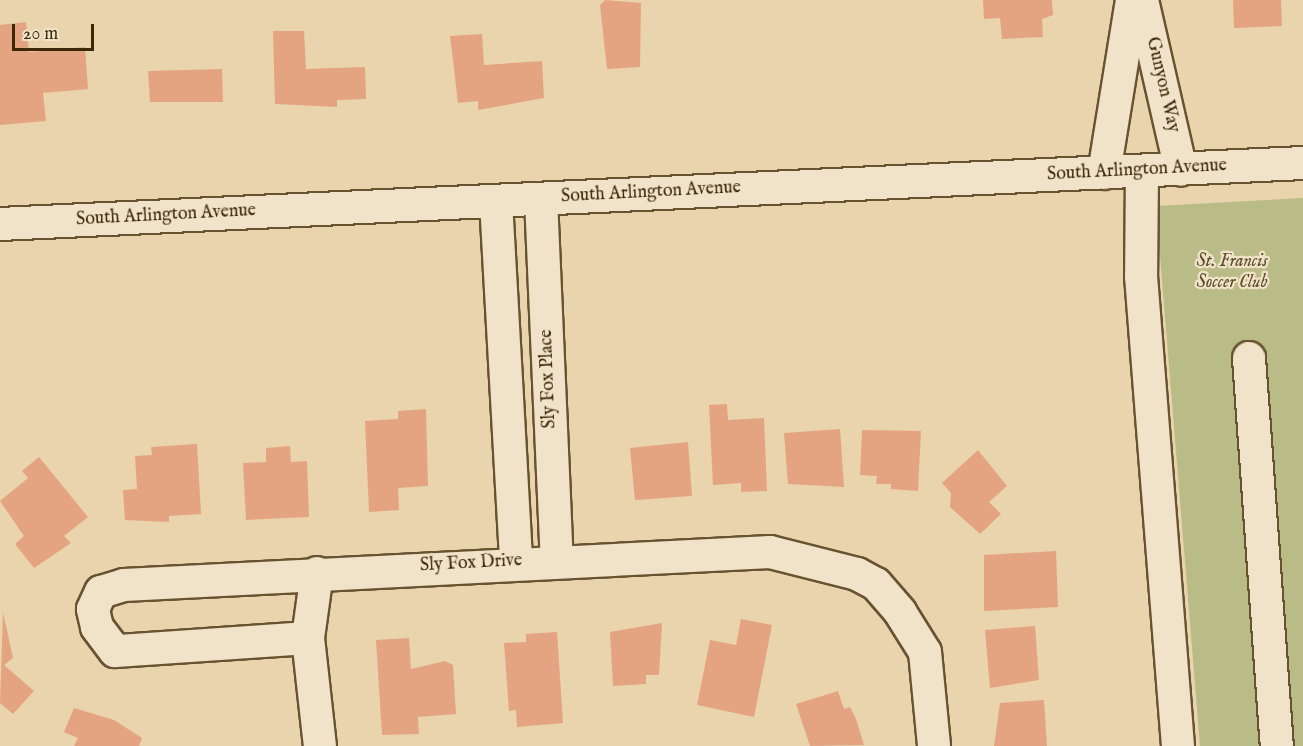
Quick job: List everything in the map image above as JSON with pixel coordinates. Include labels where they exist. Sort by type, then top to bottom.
[{"type":"street","points":[[1104,173],[1132,0]]},
{"type":"street","name":"Gunyon Way","points":[[1142,0],[1181,170]]},
{"type":"street","name":"South Arlington Avenue","points":[[0,224],[1303,163]]},
{"type":"street","points":[[1142,171],[1141,276],[1178,746]]},
{"type":"street","name":"Sly Fox Place","points":[[541,199],[557,560]]},
{"type":"street","points":[[495,201],[516,561]]},
{"type":"street","points":[[1249,358],[1277,746]]},
{"type":"street","name":"Sly Fox Drive","points":[[308,638],[115,651],[97,627],[93,609],[101,592],[124,585],[516,561],[770,552],[876,584],[925,652],[933,746]]},
{"type":"street","points":[[317,573],[308,638],[320,746]]},
{"type":"green space","name":"St. Francis Soccer Club","points":[[1303,198],[1303,746],[1200,746],[1156,206]]},
{"type":"building","points":[[605,0],[641,3],[640,67],[607,69],[600,5]]},
{"type":"building","points":[[983,0],[1052,0],[1053,15],[1042,19],[1043,37],[1002,39],[1000,18],[984,19]]},
{"type":"building","points":[[1233,0],[1281,0],[1282,26],[1234,28]]},
{"type":"building","points":[[26,22],[29,52],[85,47],[88,89],[43,93],[46,121],[0,125],[0,25]]},
{"type":"building","points":[[273,31],[304,31],[306,69],[365,67],[366,99],[337,100],[337,107],[275,104]]},
{"type":"building","points":[[482,34],[484,65],[542,61],[544,98],[478,110],[478,101],[458,103],[450,36]]},
{"type":"building","points":[[222,69],[223,102],[150,102],[148,71]]},
{"type":"building","points":[[727,404],[728,420],[764,418],[767,491],[741,492],[741,483],[713,485],[709,405]]},
{"type":"building","points":[[426,409],[428,486],[398,488],[399,510],[369,512],[365,421],[398,419],[398,411]]},
{"type":"building","points":[[840,429],[844,487],[788,484],[784,433]]},
{"type":"building","points":[[862,430],[921,431],[918,491],[891,489],[891,484],[876,484],[877,476],[860,475]]},
{"type":"building","points":[[688,442],[692,496],[635,500],[630,448]]},
{"type":"building","points":[[197,444],[201,514],[169,516],[169,522],[125,520],[123,490],[137,489],[135,456],[152,455],[151,447]]},
{"type":"building","points":[[290,446],[291,462],[307,461],[309,517],[246,520],[243,463],[266,462],[266,448]]},
{"type":"building","points":[[978,450],[1007,486],[989,502],[1001,514],[980,534],[950,507],[951,493],[942,483]]},
{"type":"building","points":[[39,457],[88,517],[64,536],[71,543],[34,568],[15,544],[24,536],[0,501],[28,478],[22,471]]},
{"type":"building","points":[[1056,551],[1058,607],[984,611],[984,555]]},
{"type":"building","points":[[3,612],[13,658],[4,665],[34,691],[13,714],[0,703]]},
{"type":"building","points":[[741,619],[772,625],[754,717],[697,705],[710,640],[736,645]]},
{"type":"building","points":[[662,623],[659,675],[646,675],[646,684],[613,686],[610,632]]},
{"type":"building","points":[[1035,626],[1039,680],[990,688],[985,630]]},
{"type":"building","points":[[557,632],[563,723],[517,727],[516,710],[509,711],[504,643],[526,642],[526,634]]},
{"type":"building","points":[[409,638],[411,669],[445,661],[453,665],[456,714],[418,717],[419,734],[382,735],[376,640]]},
{"type":"building","points":[[838,691],[844,709],[850,707],[856,719],[864,745],[810,746],[796,704]]},
{"type":"building","points":[[1044,700],[1047,746],[994,746],[1000,703]]},
{"type":"building","points":[[74,708],[114,720],[142,738],[139,746],[74,746],[78,738],[64,732]]}]
